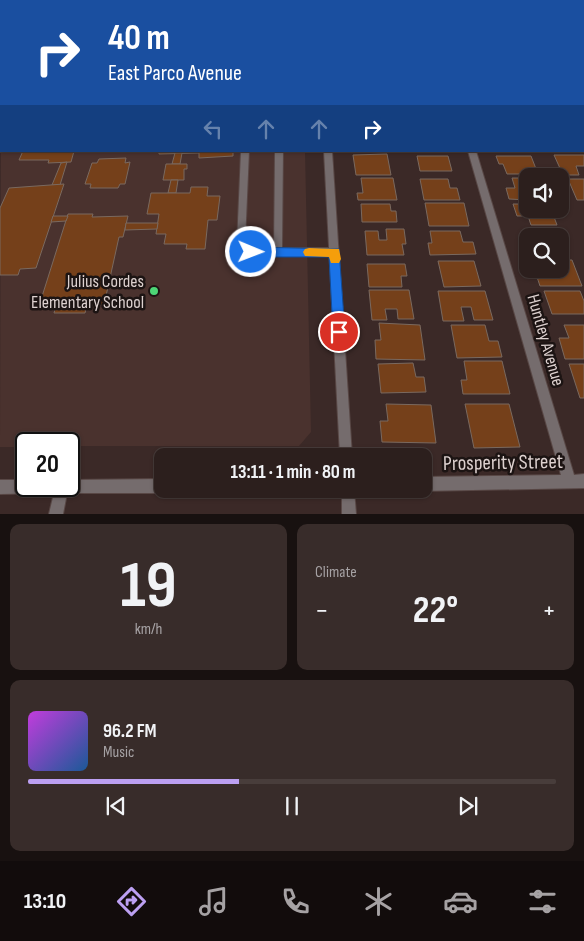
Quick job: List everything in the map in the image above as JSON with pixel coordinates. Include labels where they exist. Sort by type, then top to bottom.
[{"type":"street","points":[[328,152],[346,448]]},
{"type":"street","name":"Huntley Avenue","points":[[472,152],[569,481]]},
{"type":"street","name":"Prosperity Street","points":[[432,484],[584,481]]},
{"type":"street","points":[[80,486],[154,486]]},
{"type":"street","points":[[0,487],[15,487]]},
{"type":"street","points":[[56,514],[60,497]]},
{"type":"street","points":[[348,498],[349,514]]},
{"type":"lane","points":[[245,152],[241,244],[251,252],[335,252]]},
{"type":"lane","points":[[278,252],[279,152]]},
{"type":"shaded area","name":"Julius Cordes Elementary School","points":[[1,152],[305,152],[311,432],[299,446],[80,446],[80,432],[15,432],[15,447],[0,447]]},
{"type":"building","points":[[23,152],[74,152],[71,162],[48,163],[49,160],[19,160]]},
{"type":"building","points":[[159,152],[233,152],[233,156],[199,158],[199,153],[159,154]]},
{"type":"building","points":[[175,153],[182,153],[180,164],[172,164]]},
{"type":"building","points":[[387,154],[391,175],[356,175],[353,155]]},
{"type":"building","points":[[554,155],[584,155],[584,166],[576,166],[579,175],[569,175],[569,168],[560,168]]},
{"type":"building","points":[[417,156],[448,156],[452,171],[420,171]]},
{"type":"building","points":[[496,156],[531,156],[536,168],[519,168],[519,174],[507,174],[503,164],[499,164]]},
{"type":"building","points":[[126,158],[125,163],[130,162],[125,184],[120,184],[118,188],[90,188],[91,184],[85,184],[92,163],[97,163],[99,159]]},
{"type":"building","points":[[67,162],[60,185],[52,185],[61,163]]},
{"type":"building","points":[[166,164],[187,164],[187,169],[184,169],[184,180],[163,180]]},
{"type":"building","points":[[361,178],[393,178],[397,200],[358,200],[357,193],[363,193]]},
{"type":"building","points":[[512,178],[519,178],[519,200],[509,199],[506,188],[515,188]]},
{"type":"building","points":[[420,179],[448,179],[450,188],[457,188],[460,200],[424,200]]},
{"type":"building","points":[[569,179],[584,179],[584,200],[577,200]]},
{"type":"building","points":[[171,180],[178,180],[176,193],[168,193]]},
{"type":"building","points":[[64,184],[36,268],[20,269],[18,275],[0,275],[0,208],[9,188]]},
{"type":"building","points":[[191,187],[208,187],[207,196],[220,196],[217,220],[208,220],[205,249],[186,249],[187,244],[164,244],[166,234],[156,234],[159,214],[147,214],[151,193],[190,193]]},
{"type":"building","points":[[425,203],[464,203],[469,226],[429,226]]},
{"type":"building","points":[[361,204],[390,204],[391,211],[396,211],[397,222],[362,222]]},
{"type":"building","points":[[513,204],[519,204],[519,216],[517,216]]},
{"type":"building","points":[[68,214],[93,214],[92,217],[128,216],[123,237],[119,237],[104,305],[87,305],[85,313],[54,313],[56,306],[39,306]]},
{"type":"building","points":[[53,216],[68,216],[66,221],[51,222]]},
{"type":"building","points":[[529,218],[554,218],[557,225],[531,225]]},
{"type":"building","points":[[126,223],[158,223],[157,229],[125,230]]},
{"type":"building","points":[[386,229],[404,229],[406,244],[402,244],[404,255],[367,255],[365,231],[378,231],[379,240],[387,240]]},
{"type":"building","points":[[430,231],[460,231],[463,242],[473,242],[476,254],[430,255],[428,243],[432,243]]},
{"type":"building","points":[[569,260],[572,260],[582,286],[540,286],[537,278],[569,278]]},
{"type":"building","points":[[438,261],[474,261],[481,286],[444,287]]},
{"type":"building","points":[[367,264],[405,264],[407,276],[401,276],[402,287],[369,287]]},
{"type":"building","points":[[369,290],[409,290],[414,319],[398,319],[397,309],[385,309],[387,320],[372,320]]},
{"type":"building","points":[[438,291],[485,291],[493,320],[474,320],[471,307],[461,307],[464,321],[443,321]]},
{"type":"building","points":[[544,291],[580,291],[584,301],[584,314],[552,314]]},
{"type":"building","points":[[379,323],[420,325],[425,360],[376,359],[375,340],[381,340]]},
{"type":"building","points":[[451,325],[485,325],[489,341],[498,341],[502,357],[457,358]]},
{"type":"building","points":[[564,325],[584,325],[584,359],[565,359],[559,338],[569,338]]},
{"type":"building","points":[[464,361],[502,361],[510,394],[463,394],[461,380],[467,380]]},
{"type":"building","points":[[413,363],[416,377],[424,377],[426,392],[381,393],[378,364]]},
{"type":"building","points":[[569,364],[584,364],[584,398],[580,398]]},
{"type":"building","points":[[386,404],[431,405],[436,443],[382,442],[380,421],[388,421]]},
{"type":"building","points":[[465,404],[509,404],[520,447],[474,448]]},
{"type":"slow traffic","points":[[309,252],[335,252],[335,259]]},
{"type":"place","name":"Julius Cordes Elementary School","points":[[154,291]]},
{"type":"route","points":[[251,252],[335,252],[339,332]]}]
